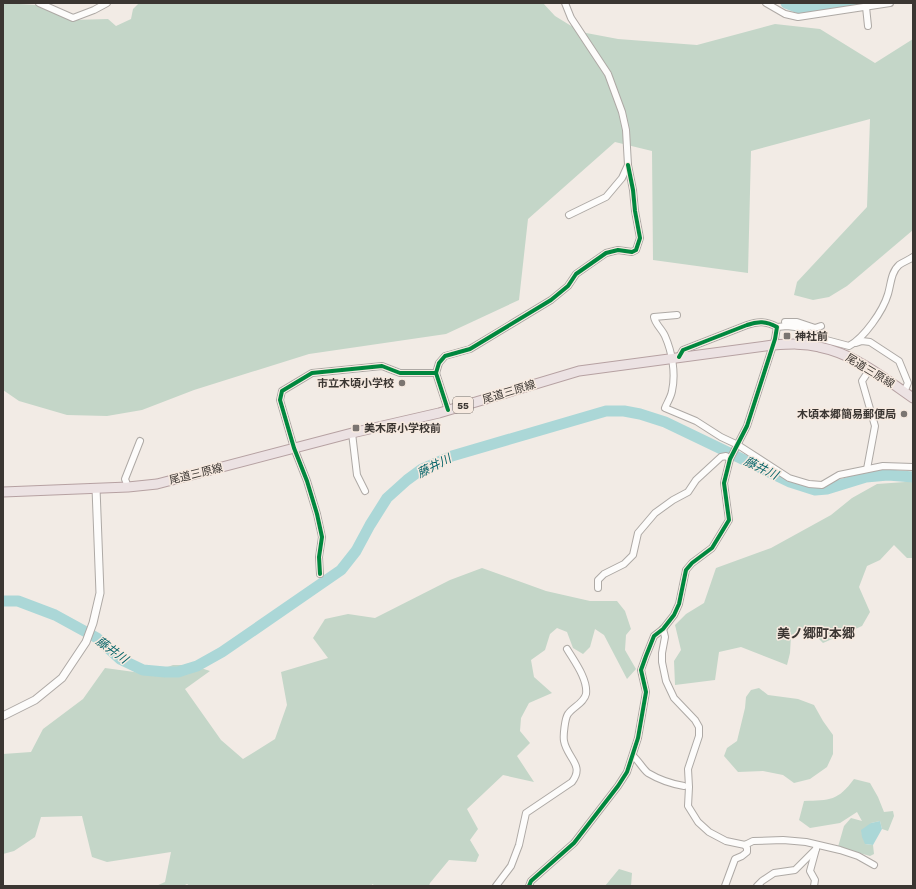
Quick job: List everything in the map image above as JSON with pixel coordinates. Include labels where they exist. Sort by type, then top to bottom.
[{"type":"main road","name":"尾道三原線","points":[[3,492],[128,487],[157,484],[352,433],[448,410],[579,371],[773,345],[797,344],[820,347],[841,354],[870,369],[913,398]]},
{"type":"street","points":[[39,3],[73,18],[107,3]]},
{"type":"street","points":[[448,410],[436,373],[439,363],[445,356],[470,349],[551,300],[568,286],[576,274],[606,253],[618,250],[632,252],[636,250],[640,238],[635,211],[634,190],[628,164],[626,130],[622,112],[608,74],[571,18],[565,3]]},
{"type":"street","points":[[766,3],[785,14],[798,17],[890,3]]},
{"type":"street","points":[[866,7],[868,26]]},
{"type":"street","points":[[569,215],[606,197],[622,178],[628,164]]},
{"type":"street","points":[[856,342],[876,318],[888,295],[892,275],[899,265],[913,258]]},
{"type":"street","points":[[677,315],[654,317],[655,321],[663,331],[675,357],[672,391],[665,408],[696,421],[721,437],[738,445],[789,478],[809,484],[822,485],[839,476],[883,466],[913,466]]},
{"type":"street","points":[[675,357],[683,350],[757,322],[770,323],[777,327],[787,326],[803,328],[815,336],[849,346],[856,342],[870,342],[899,361],[908,383],[904,392]]},
{"type":"street","points":[[529,886],[531,881],[574,843],[627,772],[638,738],[646,692],[641,670],[654,636],[663,629],[674,615],[679,604],[686,570],[692,563],[712,548],[729,520],[730,515],[725,496],[724,483],[730,459],[747,426],[773,345],[777,327],[782,322],[796,322],[815,328],[821,326]]},
{"type":"street","points":[[320,574],[319,558],[322,537],[307,481],[294,448],[280,400],[282,391],[312,373],[382,366],[400,373],[436,373]]},
{"type":"street","points":[[867,469],[875,426],[862,381],[870,369]]},
{"type":"street","points":[[352,433],[357,475],[366,491]]},
{"type":"street","points":[[128,487],[125,479],[140,441]]},
{"type":"street","points":[[598,588],[598,580],[604,574],[624,564],[633,555],[638,534],[656,513],[673,500],[688,492],[696,480],[721,457],[726,456],[730,459]]},
{"type":"street","points":[[3,716],[35,700],[62,678],[86,642],[93,623],[100,594],[96,488]]},
{"type":"street","points":[[663,629],[665,637],[662,662],[666,681],[674,698],[695,720],[698,727],[699,736],[684,786],[688,806],[698,822],[709,832],[726,841],[745,845],[753,841],[783,840],[806,842],[817,847],[840,850],[858,856],[874,865]]},
{"type":"street","points":[[496,886],[511,866],[526,813],[572,782],[576,776],[578,769],[564,741],[563,735],[568,714],[581,702],[586,694],[584,680],[567,649]]},
{"type":"street","points":[[633,756],[648,773],[674,784],[684,786]]},
{"type":"street","points":[[688,769],[688,806]]},
{"type":"street","points":[[725,886],[735,859],[747,852],[745,845]]},
{"type":"street","points":[[756,886],[774,873],[795,870],[817,847]]},
{"type":"street","points":[[814,886],[815,880],[810,871],[817,847]]},
{"type":"green space","points":[[3,3],[36,5],[71,20],[108,19],[116,26],[131,19],[133,9],[139,3],[543,3],[555,16],[581,32],[618,39],[697,45],[775,24],[820,29],[875,63],[913,39],[913,230],[847,286],[829,297],[813,300],[794,295],[797,282],[867,207],[870,119],[751,151],[748,273],[653,260],[652,151],[615,142],[528,219],[519,300],[446,334],[309,354],[194,390],[142,410],[107,416],[67,415],[19,401],[3,390]]},
{"type":"green space","points":[[913,482],[913,558],[907,558],[894,545],[880,560],[867,566],[859,587],[870,612],[862,626],[823,643],[808,628],[791,635],[790,653],[787,665],[741,647],[719,652],[715,680],[675,685],[674,661],[681,650],[675,625],[686,614],[704,603],[716,568],[771,548],[831,515],[852,498],[877,484]]},
{"type":"green space","points":[[482,568],[546,591],[590,601],[617,601],[625,611],[631,629],[626,635],[625,650],[636,669],[627,679],[604,635],[595,629],[590,647],[583,654],[573,648],[567,632],[557,628],[550,634],[545,650],[531,660],[534,677],[552,693],[529,703],[521,718],[520,731],[530,743],[517,756],[534,782],[503,775],[467,809],[478,829],[470,840],[479,855],[476,862],[449,860],[429,886],[374,886],[373,884],[370,886],[190,886],[187,884],[183,886],[156,886],[165,882],[171,852],[107,862],[92,857],[82,816],[41,817],[35,837],[14,851],[3,854],[3,754],[31,752],[43,729],[83,699],[105,668],[149,674],[173,665],[192,665],[210,671],[185,689],[221,740],[243,759],[275,739],[287,705],[281,672],[328,658],[313,638],[325,619],[348,614],[375,618],[450,580]]},
{"type":"green space","points":[[759,688],[768,695],[798,699],[814,705],[833,735],[833,754],[827,767],[810,779],[794,783],[783,775],[763,771],[738,772],[724,756],[727,748],[737,741],[745,708],[746,697],[751,690]]},
{"type":"green space","points":[[854,779],[870,783],[884,812],[893,811],[894,816],[888,831],[882,829],[880,821],[871,823],[865,844],[873,845],[874,854],[870,856],[838,847],[844,826],[851,818],[862,821],[857,812],[840,823],[810,828],[799,820],[804,801],[833,798],[843,792]]},
{"type":"green space","points":[[619,869],[632,873],[631,886],[605,886]]},
{"type":"water","points":[[880,821],[882,829],[873,845],[865,844],[861,830],[871,823]]},
{"type":"waterway","points":[[786,3],[799,8],[861,3]]},
{"type":"waterway","name":"藤井川","points":[[3,601],[18,601],[55,615],[97,638],[120,659],[143,670],[178,672],[197,666],[222,652],[341,570],[356,551],[387,498],[422,469],[452,456],[606,411],[624,411],[640,414],[665,422],[790,482],[815,490],[827,489],[866,477],[888,475],[913,477]]},
{"type":"cycle path","points":[[436,373],[439,363],[445,356],[470,349],[551,300],[568,286],[576,274],[606,253],[618,250],[632,252],[636,250],[640,238],[628,165]]},
{"type":"cycle path","points":[[529,886],[531,881],[574,843],[627,772],[638,738],[646,692],[641,670],[654,636],[663,629],[674,615],[679,604],[686,570],[692,563],[712,548],[729,520],[724,483],[730,459],[747,426],[775,339],[777,327],[758,322],[751,324],[683,350],[679,357]]},
{"type":"cycle path","points":[[320,574],[319,557],[322,537],[307,481],[294,448],[280,400],[282,391],[312,373],[382,366],[400,373],[436,373],[448,410]]},
{"type":"place","name":"神社前","points":[[787,336]]},
{"type":"place","name":"市立木頃小学校","points":[[402,383]]},
{"type":"place","name":"木頃本郷簡易郵便局","points":[[904,414]]},
{"type":"place","name":"美木原小学校前","points":[[356,428]]},
{"type":"district","name":"美ノ郷町本郷","points":[[816,633]]}]
